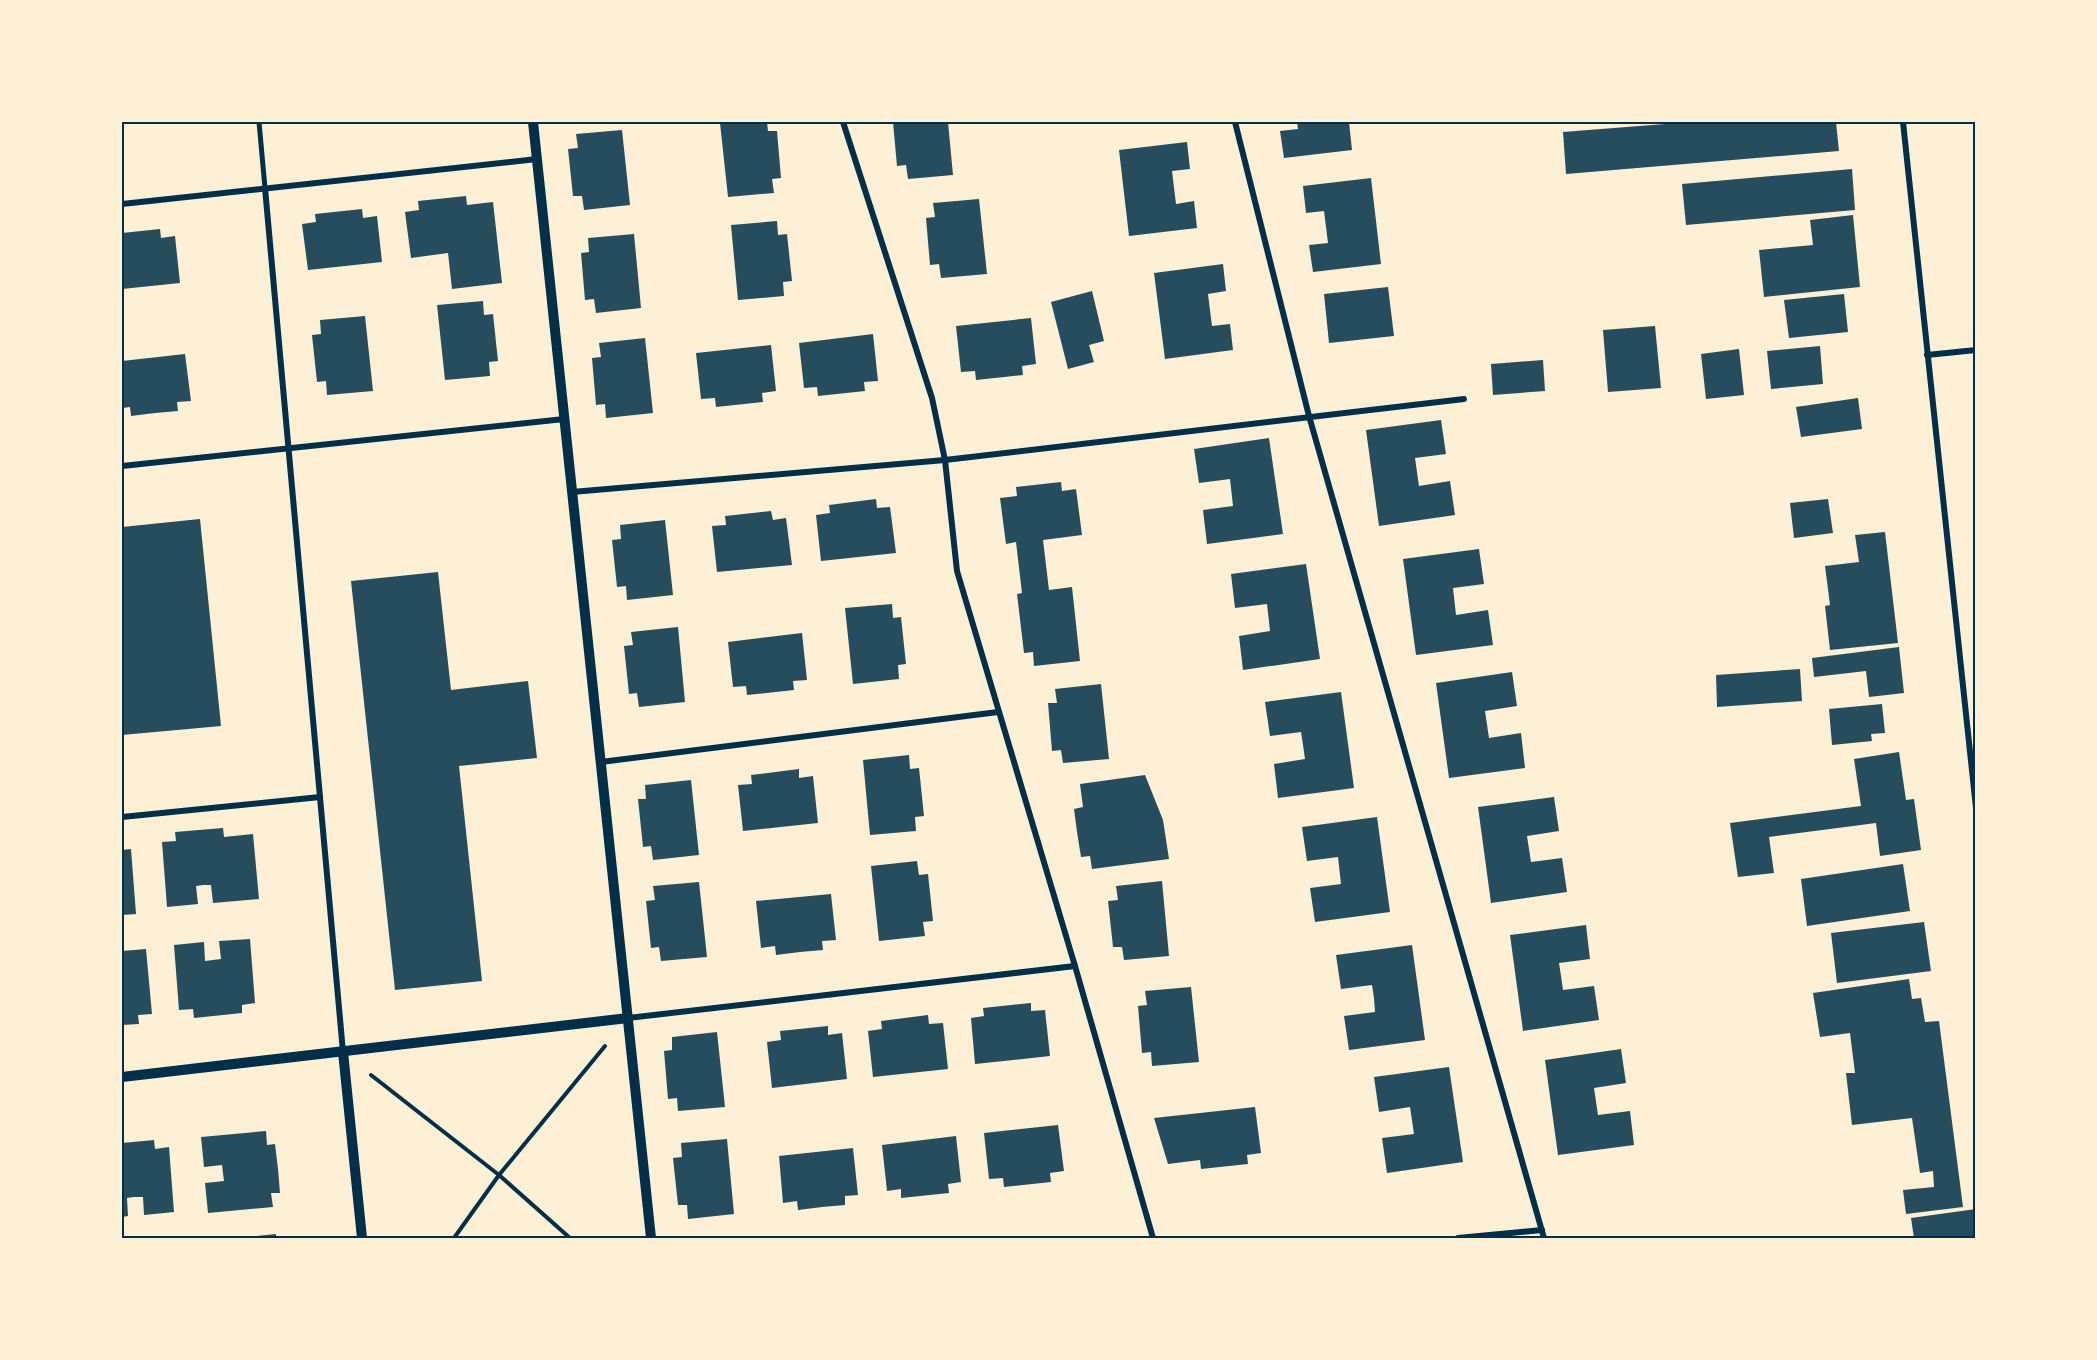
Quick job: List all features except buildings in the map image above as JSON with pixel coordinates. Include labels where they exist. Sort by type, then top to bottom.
[{"type":"street","points":[[259,122],[362,1239]]},
{"type":"street","points":[[533,122],[651,1239]]},
{"type":"street","points":[[843,122],[932,398],[945,460],[957,571],[1076,966],[1153,1239]]},
{"type":"street","points":[[1235,122],[1308,416],[1544,1239]]},
{"type":"street","points":[[1903,122],[1976,808]]},
{"type":"street","points":[[122,204],[537,159]]},
{"type":"street","points":[[1927,355],[1976,350]]},
{"type":"street","points":[[572,492],[945,460],[1464,399]]},
{"type":"street","points":[[122,466],[564,419]]},
{"type":"street","points":[[601,762],[998,712]]},
{"type":"street","points":[[122,817],[320,797]]},
{"type":"street","points":[[122,1077],[1076,966]]},
{"type":"street","points":[[1458,1239],[1542,1230]]},
{"type":"path","points":[[454,1239],[500,1175],[628,1018]]},
{"type":"path","points":[[343,1052],[500,1175],[570,1239]]}]
